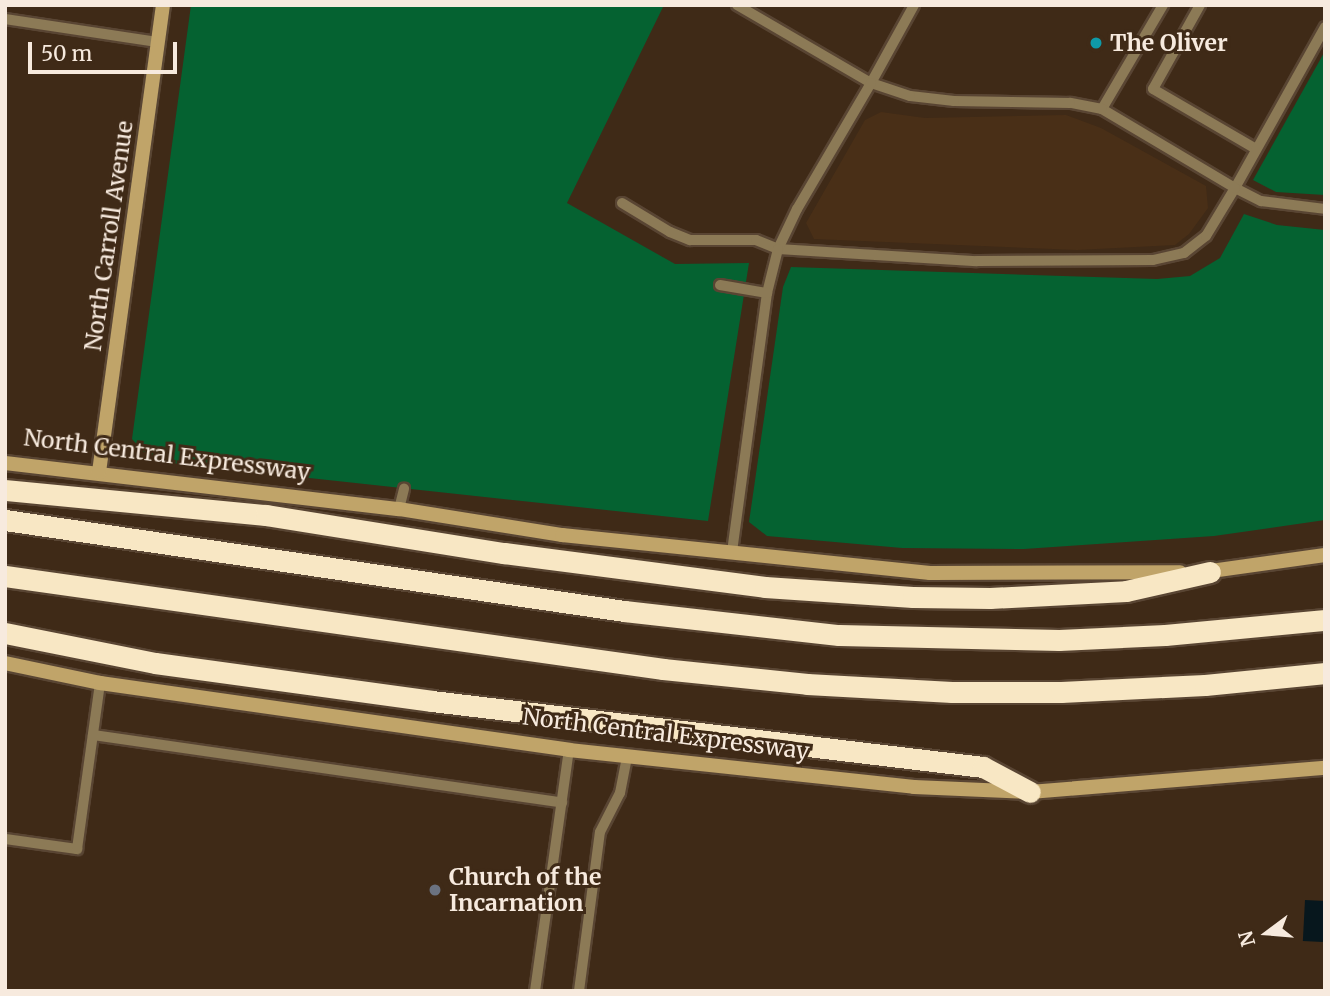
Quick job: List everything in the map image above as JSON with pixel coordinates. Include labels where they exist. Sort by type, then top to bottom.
[{"type":"highway","points":[[5,490],[266,515],[491,551],[765,587],[913,597],[990,598],[1126,592],[1210,572]]},
{"type":"highway","points":[[5,520],[624,611],[839,635],[1059,640],[1165,635],[1325,620]]},
{"type":"highway","points":[[5,576],[663,669],[807,684],[927,691],[1061,692],[1205,685],[1325,673]]},
{"type":"highway","points":[[5,633],[183,667],[432,701],[983,767],[1030,792]]},
{"type":"main road","name":"North Carroll Avenue","points":[[99,472],[163,5]]},
{"type":"main road","name":"North Central Expressway","points":[[5,463],[400,509],[562,535],[930,573],[1210,572],[1325,555]]},
{"type":"main road","name":"North Central Expressway","points":[[5,663],[100,683],[569,750],[914,787],[1030,792],[1325,768]]},
{"type":"lane","points":[[737,5],[871,83],[910,96],[954,101],[1070,103],[1102,109],[1261,201],[1325,209]]},
{"type":"lane","points":[[732,552],[767,293],[778,249],[796,209],[914,5]]},
{"type":"lane","points":[[1102,109],[1163,5]]},
{"type":"lane","points":[[1200,5],[1153,89],[1256,149]]},
{"type":"lane","points":[[5,19],[157,42]]},
{"type":"lane","points":[[622,203],[670,232],[690,240],[756,240],[778,249],[977,261],[1153,260],[1184,253],[1206,236],[1325,27]]},
{"type":"lane","points":[[720,285],[767,293]]},
{"type":"lane","points":[[400,509],[404,489]]},
{"type":"lane","points":[[5,839],[77,849],[100,683]]},
{"type":"lane","points":[[93,735],[562,803]]},
{"type":"lane","points":[[535,991],[569,750]]},
{"type":"lane","points":[[579,991],[600,832],[620,793],[626,757]]},
{"type":"shaded area","points":[[881,112],[925,118],[1066,115],[1101,128],[1206,186],[1208,208],[1189,234],[1175,245],[1077,250],[814,239],[806,223],[865,120]]},
{"type":"shaded area","points":[[1305,900],[1325,901],[1323,942],[1303,941]]},
{"type":"green space","points":[[191,5],[664,5],[567,203],[675,264],[749,263],[708,521],[152,461],[132,439]]},
{"type":"green space","points":[[1325,51],[1325,195],[1276,192],[1253,180]]},
{"type":"green space","points":[[1244,214],[1277,225],[1325,230],[1325,520],[1214,536],[1024,549],[902,548],[767,536],[749,522],[783,287],[791,267],[1157,279],[1190,276],[1220,258]]},
{"type":"place","name":"The Oliver","points":[[1096,43]]},
{"type":"place","name":"Church of the Incarnation","points":[[435,890]]}]
